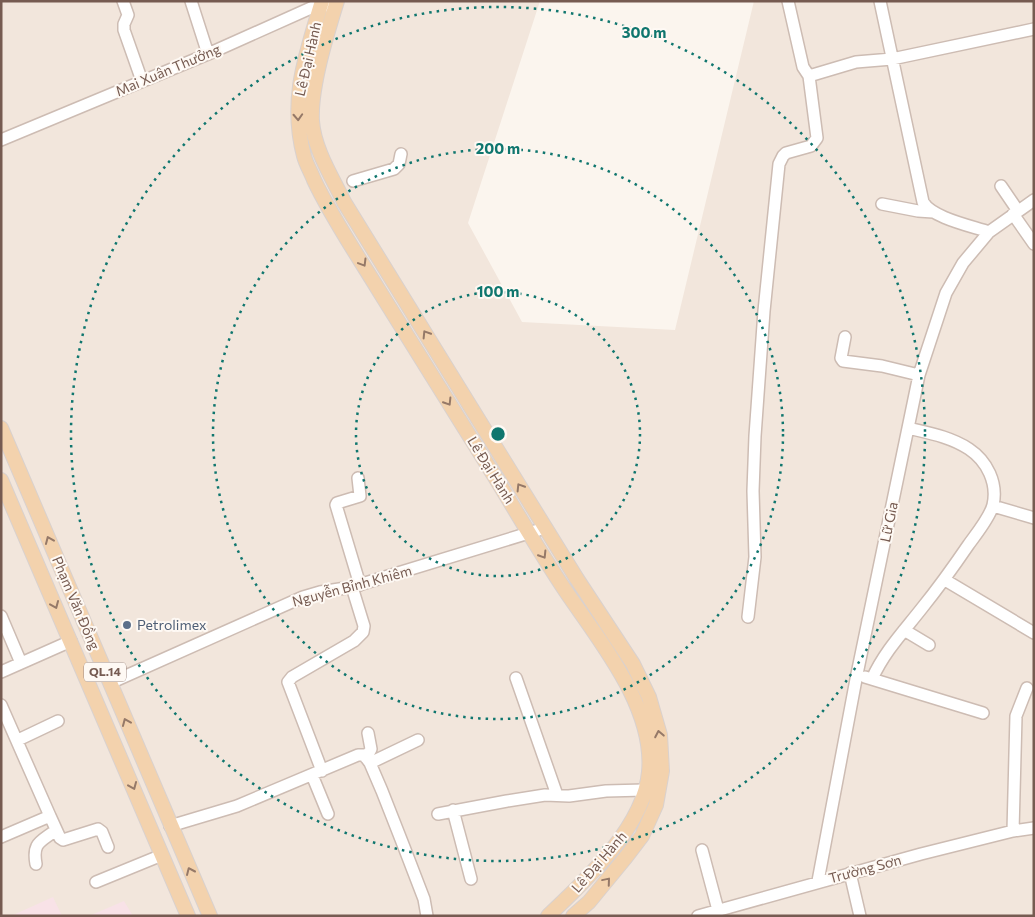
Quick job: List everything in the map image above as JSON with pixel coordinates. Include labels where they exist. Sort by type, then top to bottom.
[{"type":"main road","name":"Lê Đại Hành","points":[[328,4],[314,88],[312,121],[320,152],[344,202],[545,528],[632,664],[649,697],[660,735],[662,771],[656,805],[642,836],[581,913]]},
{"type":"main road","name":"Lê Đại Hành","points":[[328,4],[306,53],[298,92],[298,121],[304,158],[323,198],[562,586],[621,673],[638,707],[647,740],[649,772],[640,807],[624,835],[576,890],[548,916]]},
{"type":"main road","name":"Phạm Văn Đồng","points":[[1,428],[210,916]]},
{"type":"main road","name":"Phạm Văn Đồng","points":[[1,480],[188,916]]},
{"type":"main road","points":[[576,890],[581,913]]},
{"type":"street","points":[[123,1],[128,15],[124,24],[124,30],[142,81]]},
{"type":"street","points":[[192,1],[208,54]]},
{"type":"street","points":[[748,617],[755,557],[754,436],[779,164],[782,156],[811,146],[817,138],[809,76],[803,67],[788,1]]},
{"type":"street","points":[[880,1],[922,197],[926,207],[933,212],[989,232]]},
{"type":"street","name":"Mai Xuân Thưởng","points":[[1,140],[328,4]]},
{"type":"street","points":[[809,76],[856,62],[892,59],[1034,29]]},
{"type":"street","points":[[352,181],[394,169],[399,164],[401,154]]},
{"type":"street","points":[[1001,186],[1034,244]]},
{"type":"street","name":"Lữ Gia","points":[[818,881],[857,674],[919,375],[946,293],[963,263],[989,232],[1034,200]]},
{"type":"street","points":[[882,204],[933,212]]},
{"type":"street","points":[[845,337],[843,361],[894,368],[919,375]]},
{"type":"street","points":[[872,679],[882,659],[945,580],[993,506],[992,480],[986,465],[977,455],[960,444],[937,435],[908,428]]},
{"type":"street","points":[[328,814],[288,682],[292,677],[354,641],[363,632],[364,626],[356,586],[336,505],[337,503],[360,496],[358,478]]},
{"type":"street","points":[[993,506],[1034,518]]},
{"type":"street","name":"Nguyễn Bỉnh Khiêm","points":[[110,683],[302,597],[356,586],[545,528]]},
{"type":"street","points":[[945,580],[1034,633]]},
{"type":"street","points":[[1,616],[21,663]]},
{"type":"street","points":[[904,630],[929,645]]},
{"type":"street","points":[[1,672],[71,642]]},
{"type":"street","points":[[857,674],[983,713]]},
{"type":"street","points":[[516,678],[558,795]]},
{"type":"street","points":[[1013,831],[1016,716],[1027,688]]},
{"type":"street","points":[[1,705],[60,838],[63,840],[98,829],[102,832],[108,847]]},
{"type":"street","points":[[18,740],[58,721]]},
{"type":"street","points":[[368,733],[371,749],[368,760]]},
{"type":"street","points":[[368,760],[418,740]]},
{"type":"street","points":[[170,826],[229,809],[358,755],[364,755],[368,760],[424,899],[427,916]]},
{"type":"street","points":[[438,814],[507,801],[558,795],[569,796],[612,791],[644,790]]},
{"type":"street","points":[[453,810],[471,879]]},
{"type":"street","points":[[1,837],[50,816]]},
{"type":"street","name":"Trường Sơn","points":[[698,916],[818,881],[1013,831],[1034,828]]},
{"type":"street","points":[[36,864],[35,850],[38,844],[56,830]]},
{"type":"street","points":[[702,850],[718,910]]},
{"type":"street","points":[[96,882],[162,855]]},
{"type":"street","points":[[850,873],[860,916]]},
{"type":"shaded area","points":[[1,1],[540,1],[468,223],[522,322],[675,330],[754,1],[1034,1],[1034,916],[1,916]]},
{"type":"shaded area","points":[[53,897],[62,916],[11,916]]},
{"type":"shaded area","points":[[124,901],[133,916],[89,916]]},
{"type":"place","name":"Petrolimex","points":[[127,625]]}]
